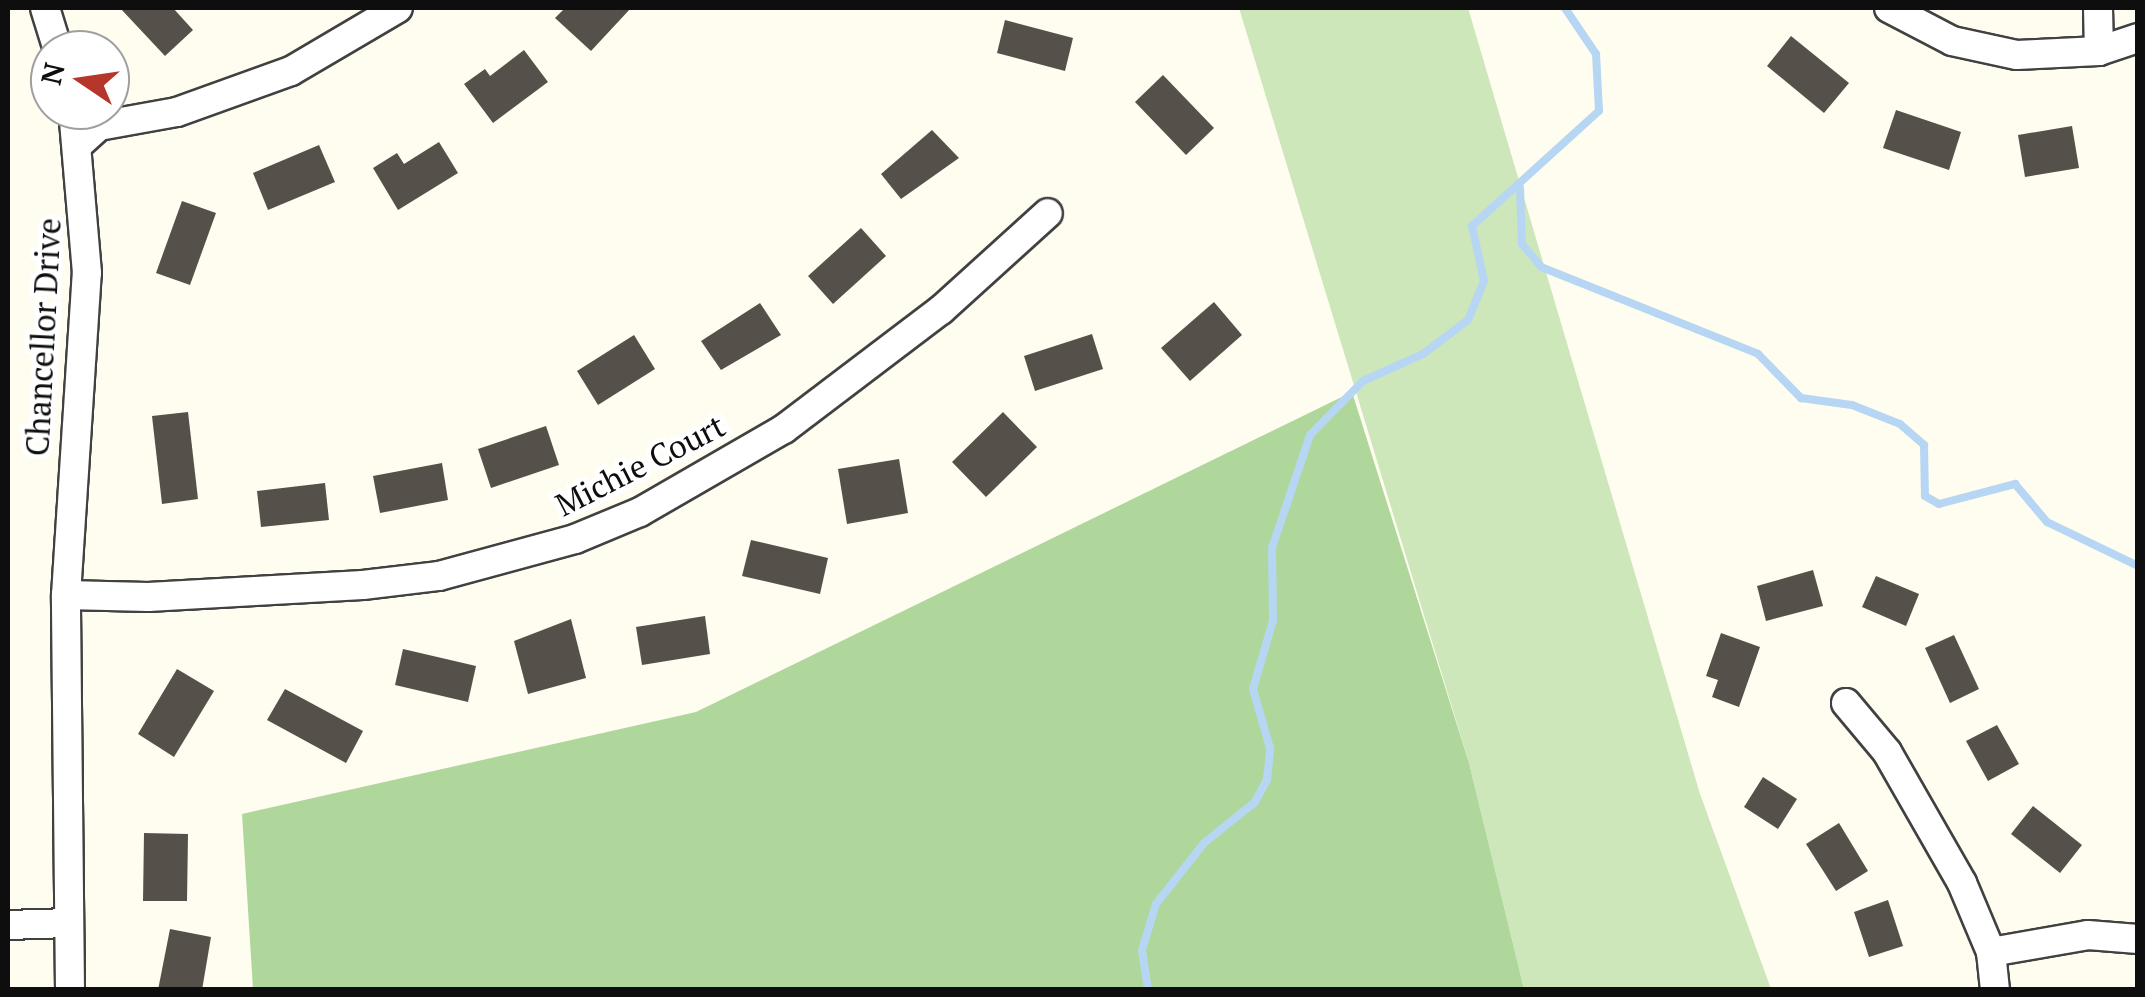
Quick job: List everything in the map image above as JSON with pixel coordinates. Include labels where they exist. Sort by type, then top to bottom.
[{"type":"street","points":[[80,143],[99,126],[177,112],[291,71],[398,8]]},
{"type":"street","points":[[1890,8],[1988,51],[2099,51],[2138,38]]},
{"type":"street","points":[[2098,8],[2099,51]]},
{"type":"street","name":"Chancellor Drive","points":[[70,990],[66,594],[87,273],[78,130]]},
{"type":"street","name":"Michie Court","points":[[66,594],[179,596],[364,585],[439,576],[574,540],[654,504],[784,428],[941,310],[1048,212]]},
{"type":"street","points":[[1846,703],[1927,816],[1991,952],[1996,990]]},
{"type":"street","points":[[8,925],[68,923]]},
{"type":"street","points":[[1991,952],[2088,934],[2138,939]]},
{"type":"green space","points":[[1239,8],[1468,8],[1700,794],[1771,989],[1524,989],[1469,763]]},
{"type":"green space","points":[[1352,392],[1469,763],[1524,989],[253,989],[242,814],[696,712]]},
{"type":"building","points":[[120,8],[173,8],[193,30],[165,56]]},
{"type":"building","points":[[565,8],[631,8],[591,51],[555,18]]},
{"type":"building","points":[[1005,20],[1073,38],[1065,71],[997,53]]},
{"type":"building","points":[[1791,36],[1849,83],[1824,113],[1767,66]]},
{"type":"building","points":[[524,50],[548,82],[493,123],[464,84],[485,69],[490,76]]},
{"type":"building","points":[[1163,75],[1214,128],[1186,155],[1135,102]]},
{"type":"building","points":[[1896,110],[1961,132],[1949,170],[1883,148]]},
{"type":"building","points":[[2072,126],[2079,168],[2025,177],[2018,135]]},
{"type":"building","points":[[932,130],[959,158],[901,199],[881,174]]},
{"type":"building","points":[[439,142],[458,173],[398,210],[373,168],[397,153],[404,164]]},
{"type":"building","points":[[319,145],[335,182],[268,210],[253,173]]},
{"type":"building","points":[[182,201],[216,213],[190,285],[156,273]]},
{"type":"building","points":[[861,228],[886,256],[833,304],[808,276]]},
{"type":"building","points":[[1214,302],[1242,335],[1190,381],[1161,348]]},
{"type":"building","points":[[760,303],[781,335],[721,370],[701,341]]},
{"type":"building","points":[[1092,334],[1103,369],[1035,391],[1024,356]]},
{"type":"building","points":[[634,335],[655,369],[598,405],[577,371]]},
{"type":"building","points":[[188,412],[198,499],[162,504],[152,416]]},
{"type":"building","points":[[1003,412],[1037,447],[986,497],[952,462]]},
{"type":"building","points":[[546,426],[559,465],[491,488],[478,449]]},
{"type":"building","points":[[899,459],[908,513],[847,524],[838,469]]},
{"type":"building","points":[[442,463],[448,500],[380,513],[373,476]]},
{"type":"building","points":[[325,483],[329,520],[261,527],[257,491]]},
{"type":"building","points":[[751,540],[828,558],[820,594],[742,576]]},
{"type":"building","points":[[1813,570],[1823,606],[1766,621],[1757,586]]},
{"type":"building","points":[[1876,576],[1919,594],[1906,626],[1862,607]]},
{"type":"building","points":[[705,616],[710,654],[642,665],[636,627]]},
{"type":"building","points":[[571,619],[586,678],[528,694],[514,641]]},
{"type":"building","points":[[1721,633],[1760,647],[1739,707],[1712,697],[1718,680],[1706,676]]},
{"type":"building","points":[[1954,635],[1979,689],[1950,703],[1925,648]]},
{"type":"building","points":[[403,649],[476,666],[468,702],[395,685]]},
{"type":"building","points":[[177,669],[214,691],[174,757],[138,734]]},
{"type":"building","points":[[285,689],[363,731],[346,763],[267,720]]},
{"type":"building","points":[[1997,725],[2019,764],[1988,781],[1966,741]]},
{"type":"building","points":[[1763,777],[1797,799],[1778,829],[1744,807]]},
{"type":"building","points":[[2033,806],[2082,845],[2060,873],[2011,834]]},
{"type":"building","points":[[1839,823],[1868,871],[1836,891],[1806,844]]},
{"type":"building","points":[[144,833],[188,834],[187,901],[143,901]]},
{"type":"building","points":[[1888,900],[1903,946],[1869,957],[1854,912]]},
{"type":"building","points":[[170,929],[211,937],[202,990],[158,990]]},
{"type":"waterway","points":[[1148,990],[1142,950],[1156,904],[1204,843],[1255,802],[1267,779],[1270,748],[1253,689],[1273,620],[1272,548],[1310,435],[1363,381],[1423,354],[1468,320],[1484,281],[1472,226],[1599,111],[1596,54],[1565,8]]},
{"type":"waterway","points":[[1520,188],[1522,244],[1541,267],[1758,354],[1801,398],[1852,405],[1900,424],[1924,445],[1925,496],[1939,504],[2015,484],[2047,522],[2138,566]]}]
